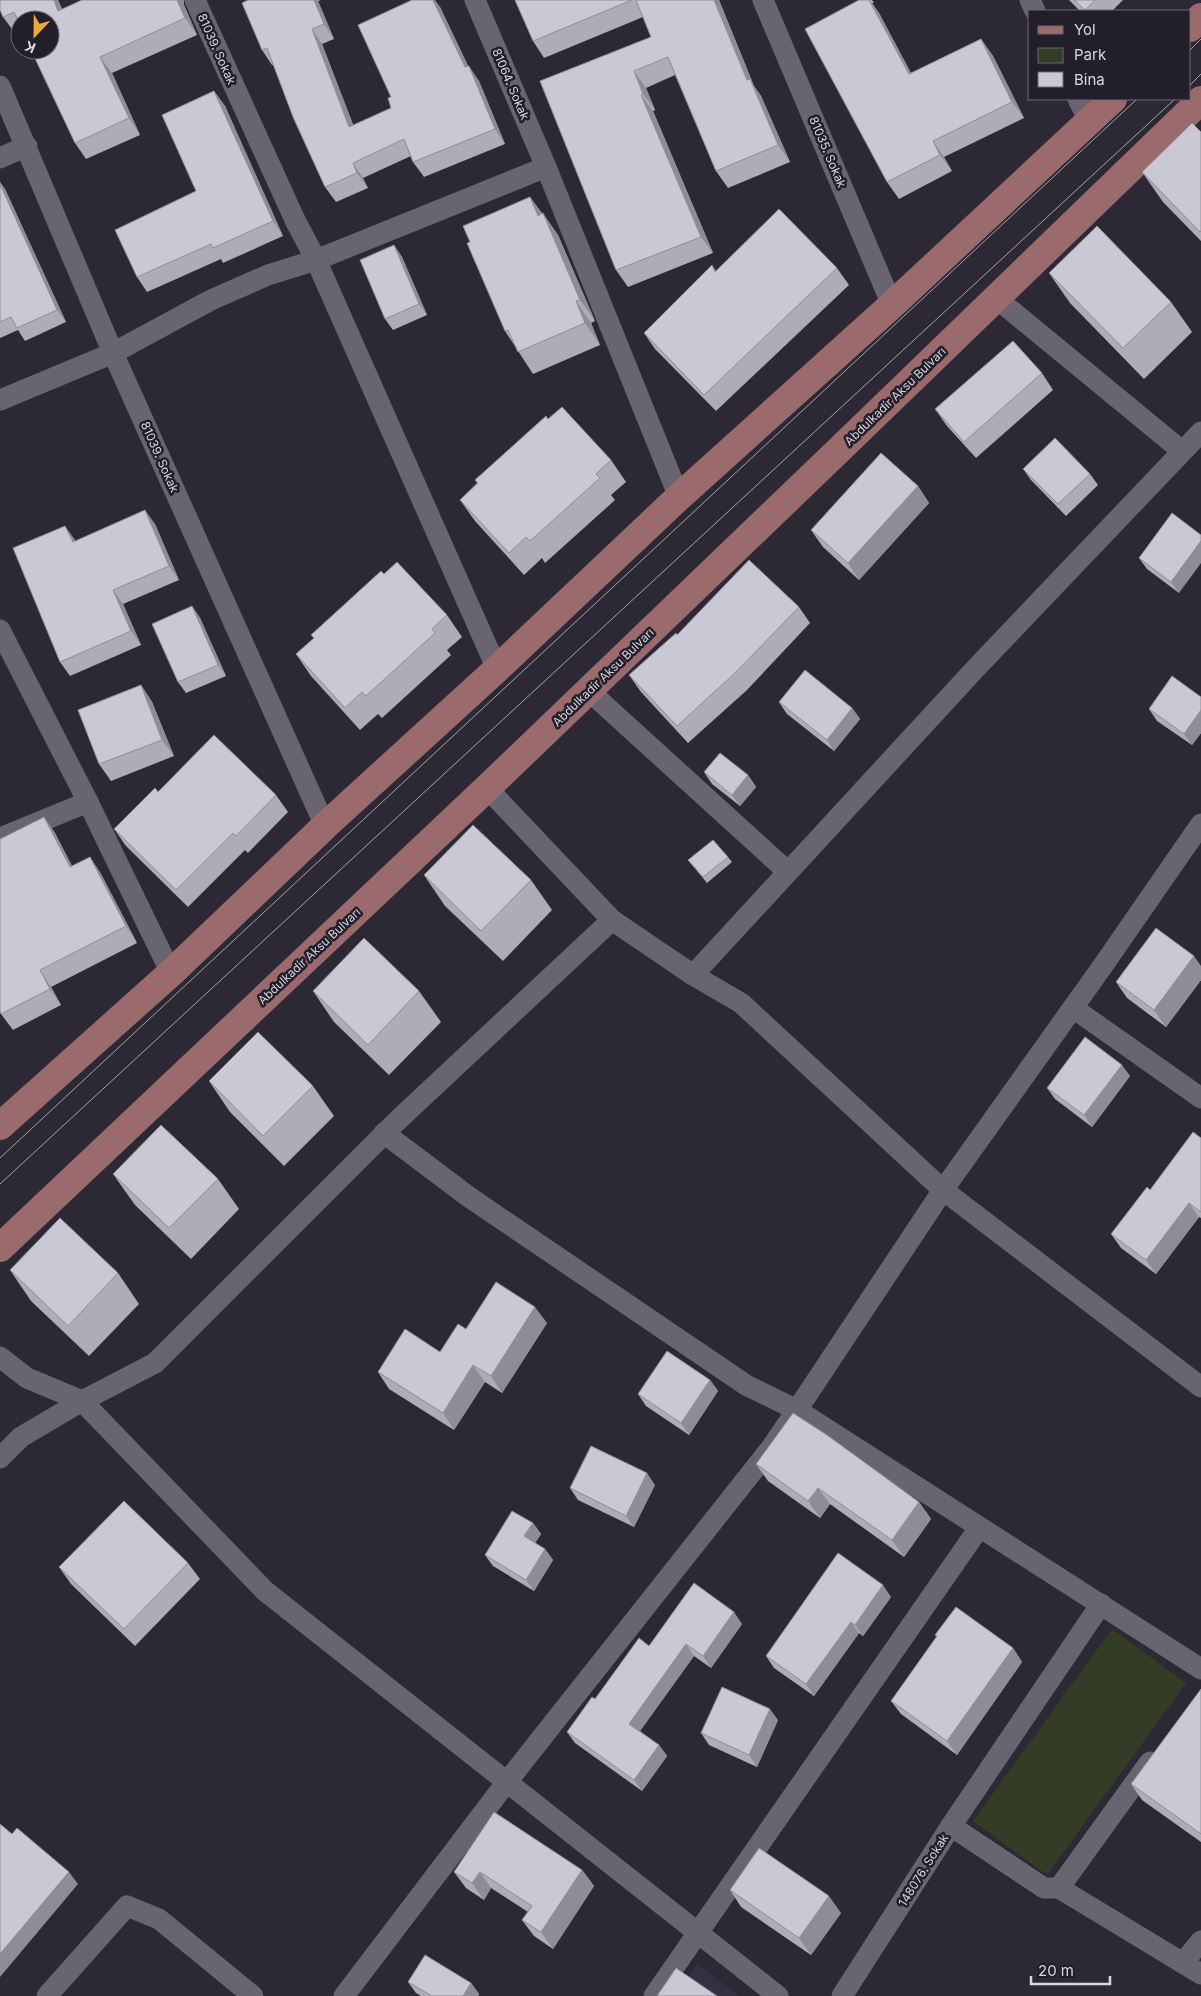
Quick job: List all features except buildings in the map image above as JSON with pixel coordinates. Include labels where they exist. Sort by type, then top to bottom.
[{"type":"main road","points":[[1191,27],[1201,17]]},
{"type":"main road","points":[[0,1126],[172,973],[325,826],[496,669],[678,497],[892,305],[1083,110],[1110,100]]},
{"type":"main road","name":"Abdulkadir Aksu Bulvarı","points":[[0,1248],[487,788],[1201,100]]},
{"type":"street","name":"81039. Sokak","points":[[195,0],[295,220],[316,260],[496,669]]},
{"type":"street","name":"81064. Sokak","points":[[475,0],[546,167],[678,497]]},
{"type":"street","name":"81035. Sokak","points":[[763,0],[892,305]]},
{"type":"street","name":"81039. Sokak","points":[[0,86],[113,354],[325,826]]},
{"type":"street","points":[[0,158],[26,146]]},
{"type":"street","points":[[0,400],[113,354],[211,300],[268,275],[316,260],[546,167]]},
{"type":"street","points":[[996,298],[1182,452]]},
{"type":"street","points":[[693,975],[976,668],[1201,432]]},
{"type":"street","points":[[0,630],[88,802],[172,973]]},
{"type":"street","points":[[588,690],[788,872]]},
{"type":"street","points":[[487,788],[612,920],[693,975],[741,1003],[943,1190],[1201,1387]]},
{"type":"street","points":[[0,838],[88,802]]},
{"type":"street","points":[[344,1996],[506,1783],[764,1455],[797,1410],[943,1190],[1201,824]]},
{"type":"street","points":[[0,1458],[21,1436],[82,1401],[155,1363],[384,1133],[612,920]]},
{"type":"street","points":[[1072,1008],[1201,1098]]},
{"type":"street","points":[[384,1133],[469,1197],[746,1385],[797,1410],[1201,1668]]},
{"type":"street","points":[[0,1357],[27,1378],[82,1401],[266,1592],[778,1996]]},
{"type":"street","points":[[654,1996],[979,1528]]},
{"type":"street","points":[[951,1826],[1101,1604]]},
{"type":"street","points":[[1059,1888],[1161,1746]]},
{"type":"street","name":"148076. Sokak","points":[[842,1996],[951,1826],[1044,1888],[1059,1888],[1192,1969]]},
{"type":"street","points":[[47,1996],[127,1906],[159,1919],[253,1996]]},
{"type":"street","points":[[1192,1969],[1201,1941]]},
{"type":"shaded area","points":[[697,1964],[740,1996],[674,1996]]},
{"type":"green space","points":[[1112,1629],[1186,1683],[1047,1875],[973,1821]]},
{"type":"tram line","points":[[1191,49],[1201,39]]},
{"type":"tram line","points":[[1191,84],[1201,74]]},
{"type":"tram line","points":[[0,1158],[1136,100]]},
{"type":"tram line","points":[[0,1184],[1174,100]]}]
